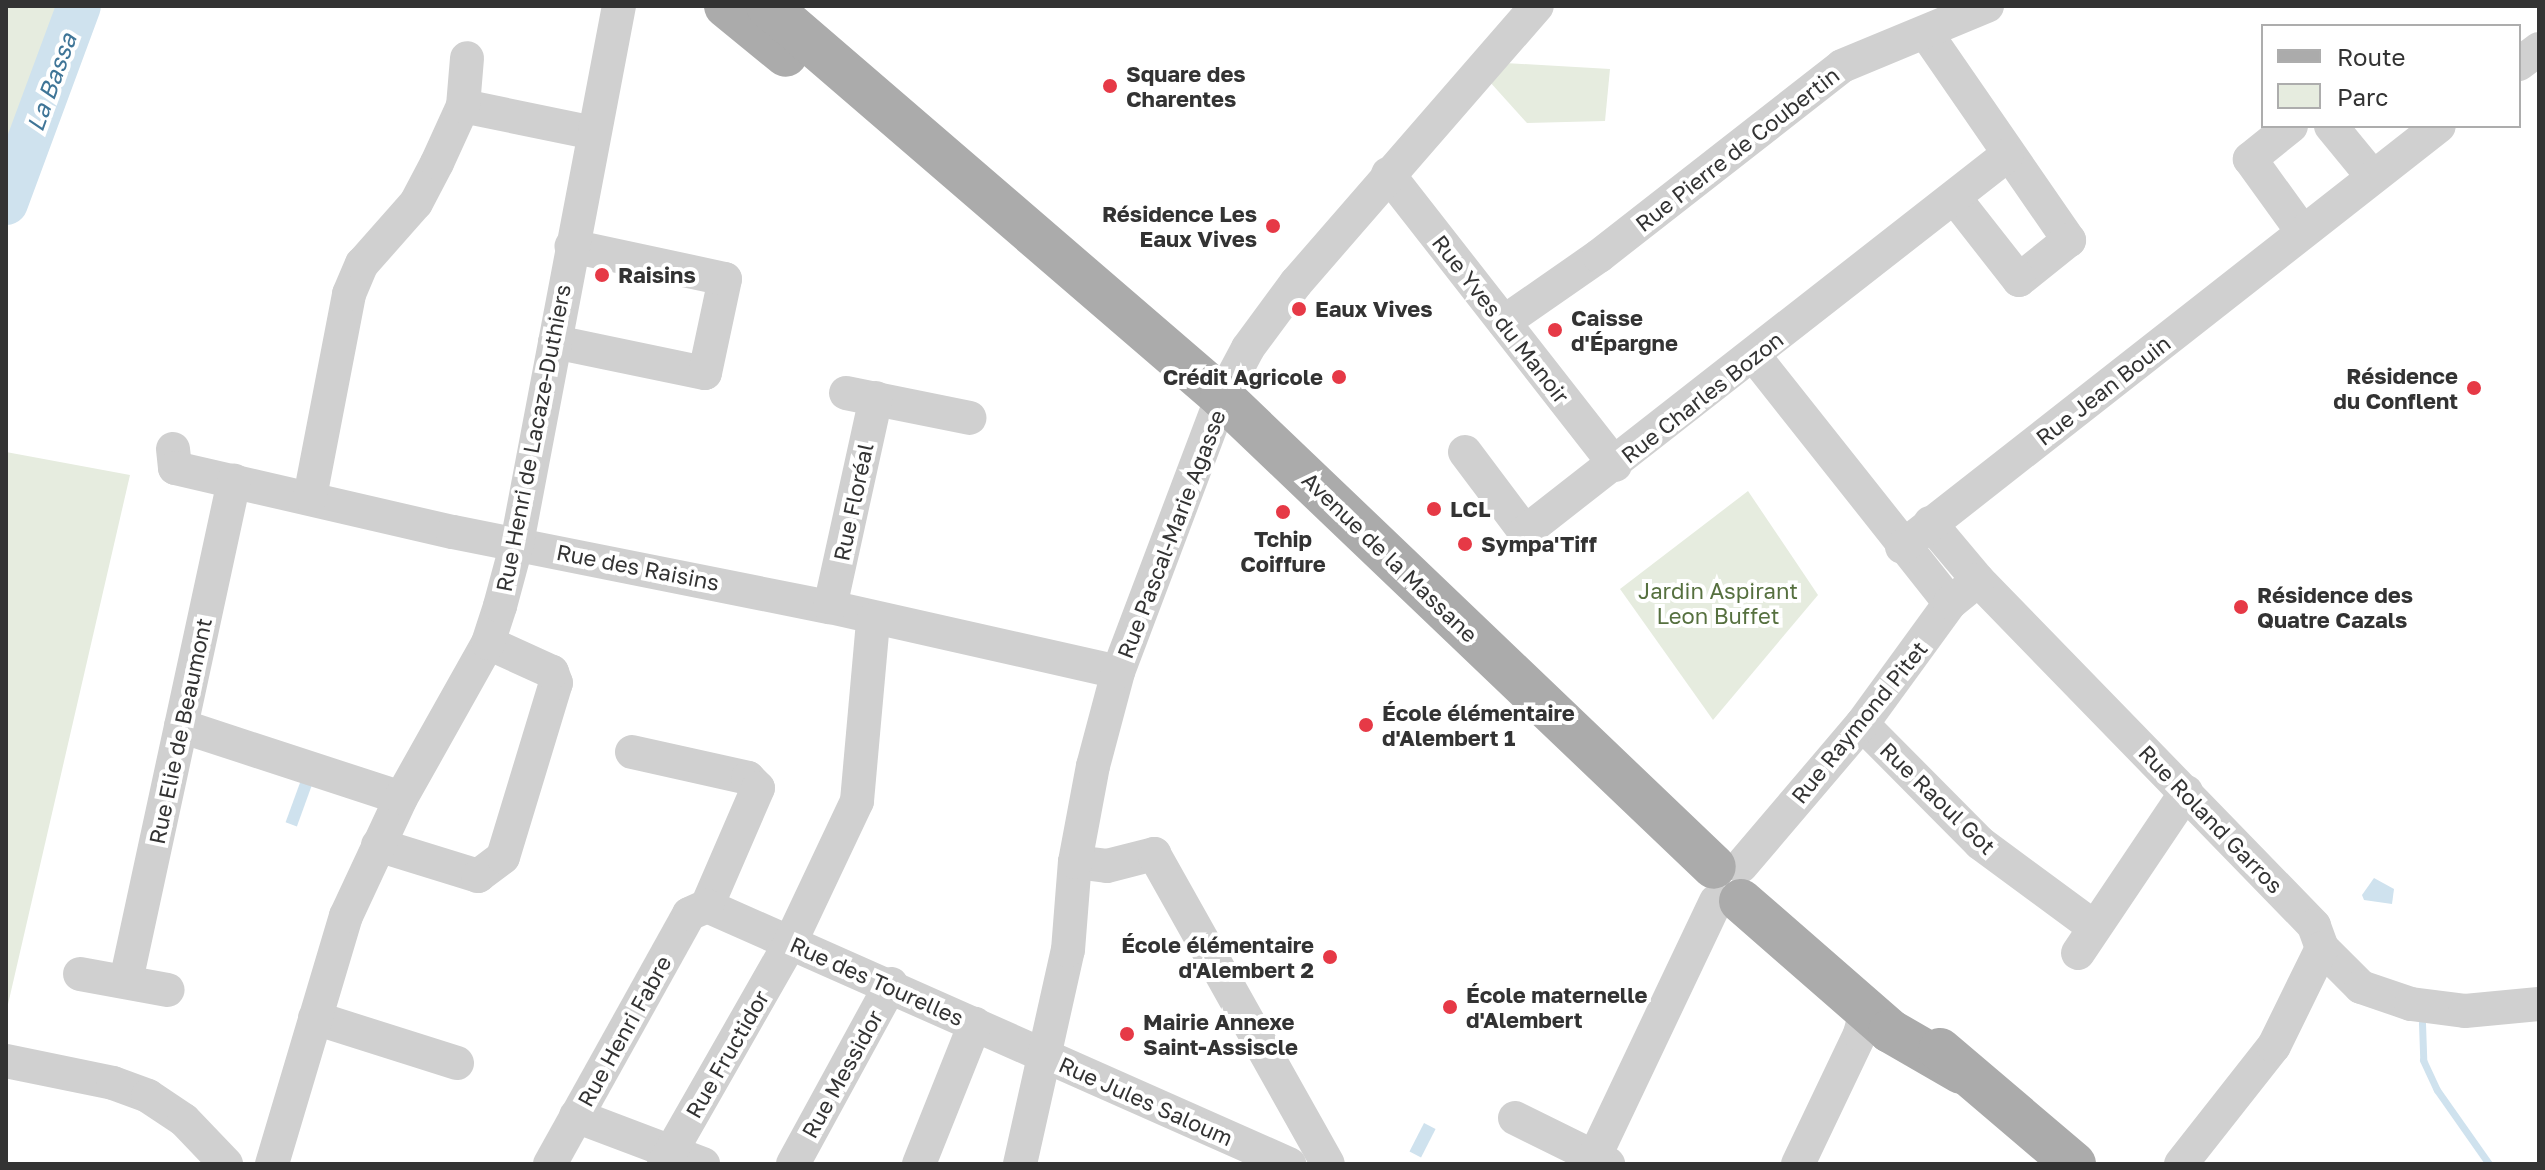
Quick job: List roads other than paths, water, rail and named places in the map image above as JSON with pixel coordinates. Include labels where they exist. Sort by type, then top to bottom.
[{"type":"main road","points":[[726,6],[931,175],[986,195]]},
{"type":"main road","name":"Avenue de la Massane","points":[[768,6],[1222,397],[1557,716],[1584,764],[1728,884],[1867,1007],[1926,1035],[1961,1072],[2074,1164]]},
{"type":"main road","name":"Avenue de la Massane","points":[[2027,1127],[2055,1164]]},
{"type":"street","name":"Rue Henri de Lacaze-Duthiers","points":[[272,1164],[346,916],[401,798],[488,643],[517,543],[619,6]]},
{"type":"street","points":[[751,6],[855,97],[858,114]]},
{"type":"street","name":"Rue Pascal-Marie Agasse","points":[[1020,1164],[1047,1057],[1068,950],[1075,862],[1093,766],[1118,672],[1222,397],[1248,348],[1388,174],[1537,6]]},
{"type":"street","name":"Rue Pierre de Coubertin","points":[[1504,322],[1574,275],[1842,66],[1987,6]]},
{"type":"street","points":[[1926,33],[2006,156],[2069,240],[2019,280],[1954,197]]},
{"type":"street","points":[[2521,62],[2539,49]]},
{"type":"street","points":[[310,497],[349,294],[362,264],[416,203],[463,106],[467,58]]},
{"type":"street","points":[[463,106],[593,133]]},
{"type":"street","points":[[2289,128],[2250,159],[2302,231]]},
{"type":"street","points":[[2333,128],[2372,176]]},
{"type":"street","name":"Rue Jean Bouin","points":[[1902,547],[2436,128]]},
{"type":"street","name":"Rue Charles Bozon","points":[[1465,452],[1525,532],[1755,357],[2006,156]]},
{"type":"street","name":"Rue Yves du Manoir","points":[[1388,174],[1615,465]]},
{"type":"street","points":[[555,342],[705,373],[725,279],[571,246]]},
{"type":"street","points":[[1755,357],[1902,547],[1950,603]]},
{"type":"street","name":"Rue Floréal","points":[[830,607],[861,395],[970,418]]},
{"type":"street","name":"Rue des Raisins","points":[[173,449],[175,468],[830,607],[873,620],[1118,672]]},
{"type":"street","name":"Rue Elie de Beaumont","points":[[126,981],[234,481]]},
{"type":"street","name":"Rue Roland Garros","points":[[1930,523],[1978,580],[2314,926],[2322,948],[2361,987],[2411,1004],[2465,1011],[2539,1004]]},
{"type":"street","name":"Rue Raymond Pitet","points":[[1601,1161],[1728,884],[1862,724],[1950,603],[1978,580]]},
{"type":"street","name":"Rue Fructidor","points":[[668,1157],[790,943],[857,801],[873,620]]},
{"type":"street","points":[[378,845],[478,876],[503,857],[556,683],[552,672],[488,643]]},
{"type":"street","name":"Rue Raoul Got","points":[[1862,724],[1980,843],[2086,940],[2186,792]]},
{"type":"street","points":[[181,726],[401,798]]},
{"type":"street","points":[[632,752],[754,782],[758,788],[707,906]]},
{"type":"street","points":[[1075,862],[1107,866],[1154,854],[1328,1164]]},
{"type":"street","name":"Rue des Tourelles","points":[[707,906],[891,984],[1047,1057]]},
{"type":"street","name":"Rue Henri Fabre","points":[[550,1164],[689,914],[707,906]]},
{"type":"street","points":[[2181,1164],[2274,1046],[2322,948]]},
{"type":"street","points":[[80,974],[168,990]]},
{"type":"street","name":"Rue Messidor","points":[[793,1164],[891,984]]},
{"type":"street","points":[[1798,1164],[1860,1034],[1867,1007]]},
{"type":"street","points":[[315,1018],[457,1063]]},
{"type":"street","points":[[919,1164],[975,1024]]},
{"type":"street","name":"Rue Jules Saloum","points":[[1047,1057],[1289,1164]]},
{"type":"street","points":[[6,1061],[113,1083],[148,1096],[184,1120],[226,1164]]},
{"type":"street","points":[[576,1116],[668,1157],[703,1164]]},
{"type":"street","points":[[1515,1118],[1601,1161]]},
{"type":"water","points":[[301,780],[312,784],[297,826],[286,822]]},
{"type":"water","points":[[2374,878],[2394,889],[2392,904],[2364,900],[2362,895]]},
{"type":"water","points":[[1424,1123],[1436,1129],[1421,1157],[1409,1152]]},
{"type":"waterway","name":"La Bassa","points":[[6,203],[79,6]]},
{"type":"waterway","points":[[2422,1023],[2423,1060],[2437,1090],[2489,1164]]},
{"type":"place","name":"Square des Charentes","points":[[1110,86]]},
{"type":"place","name":"Résidence Les Eaux Vives","points":[[1273,226]]},
{"type":"place","name":"Raisins","points":[[602,275]]},
{"type":"place","name":"Eaux Vives","points":[[1299,309]]},
{"type":"place","name":"Caisse d'Épargne","points":[[1555,330]]},
{"type":"place","name":"Crédit Agricole","points":[[1339,377]]},
{"type":"place","name":"Résidence du Conflent","points":[[2474,388]]},
{"type":"place","name":"LCL","points":[[1434,509]]},
{"type":"place","name":"Tchip Coiffure","points":[[1283,512]]},
{"type":"place","name":"Sympa'Tiff","points":[[1465,544]]},
{"type":"place","name":"Résidence des Quatre Cazals","points":[[2241,607]]},
{"type":"place","name":"École élémentaire d'Alembert 1","points":[[1366,725]]},
{"type":"place","name":"École élémentaire d'Alembert 2","points":[[1330,957]]},
{"type":"place","name":"École maternelle d'Alembert","points":[[1450,1007]]},
{"type":"place","name":"Mairie Annexe Saint-Assiscle","points":[[1127,1034]]},
{"type":"park label","name":"Jardin Aspirant Leon Buffet","points":[[1718,602]]}]
